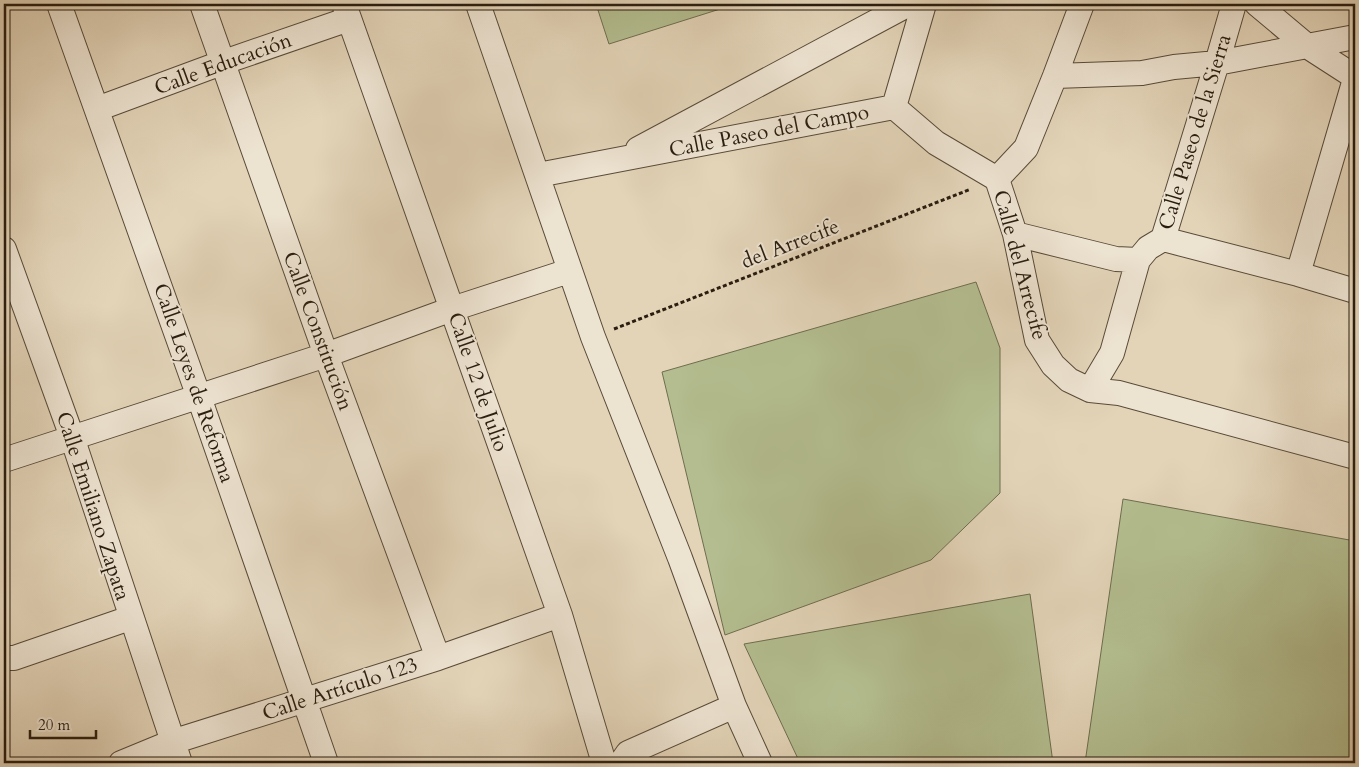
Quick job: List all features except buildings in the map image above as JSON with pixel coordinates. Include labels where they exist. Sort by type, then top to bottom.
[{"type":"street","name":"Calle Leyes de Reforma","points":[[59,4],[199,397],[326,763]]},
{"type":"street","name":"Calle Constitución","points":[[202,4],[326,355],[438,658]]},
{"type":"street","points":[[478,4],[593,337],[680,558],[734,706],[760,763]]},
{"type":"street","points":[[616,160],[908,4]]},
{"type":"street","name":"Calle Paseo del Campo","points":[[538,175],[894,107],[924,4]]},
{"type":"street","points":[[997,179],[1026,148],[1082,4]]},
{"type":"street","name":"Calle Paseo de la Sierra","points":[[1138,260],[1148,248],[1163,239],[1234,4]]},
{"type":"street","points":[[1258,4],[1307,46],[1355,78],[1298,274]]},
{"type":"street","name":"Calle Educación","points":[[97,109],[224,62],[347,12]]},
{"type":"street","name":"Calle 12 de Julio","points":[[347,12],[560,615],[604,763]]},
{"type":"street","points":[[1055,76],[1142,73],[1174,67],[1217,63],[1355,38]]},
{"type":"street","name":"Calle del Arrecife","points":[[894,107],[936,143],[997,179],[1015,234],[1037,340],[1053,365],[1069,380],[1090,390],[1119,393],[1355,457]]},
{"type":"street","points":[[1015,234],[1116,259],[1138,260],[1112,353],[1090,390]]},
{"type":"street","points":[[1163,239],[1298,274],[1355,291]]},
{"type":"street","name":"Calle Emiliano Zapata","points":[[4,249],[72,437],[176,753]]},
{"type":"street","points":[[4,460],[326,355],[452,308],[569,271]]},
{"type":"street","name":"Calle Artículo 123","points":[[121,763],[176,753],[305,700],[438,658],[560,615]]},
{"type":"street","points":[[4,658],[14,658],[130,618]]},
{"type":"street","points":[[621,763],[628,753],[734,706]]},
{"type":"path","name":"del Arrecife","points":[[593,337],[997,179]]},
{"type":"green space","points":[[596,4],[736,4],[609,44]]},
{"type":"green space","points":[[976,282],[1000,348],[1000,493],[931,560],[725,635],[662,372]]},
{"type":"green space","points":[[1123,499],[1355,541],[1355,763],[1085,763]]},
{"type":"green space","points":[[1030,594],[1053,763],[800,763],[744,644]]}]
